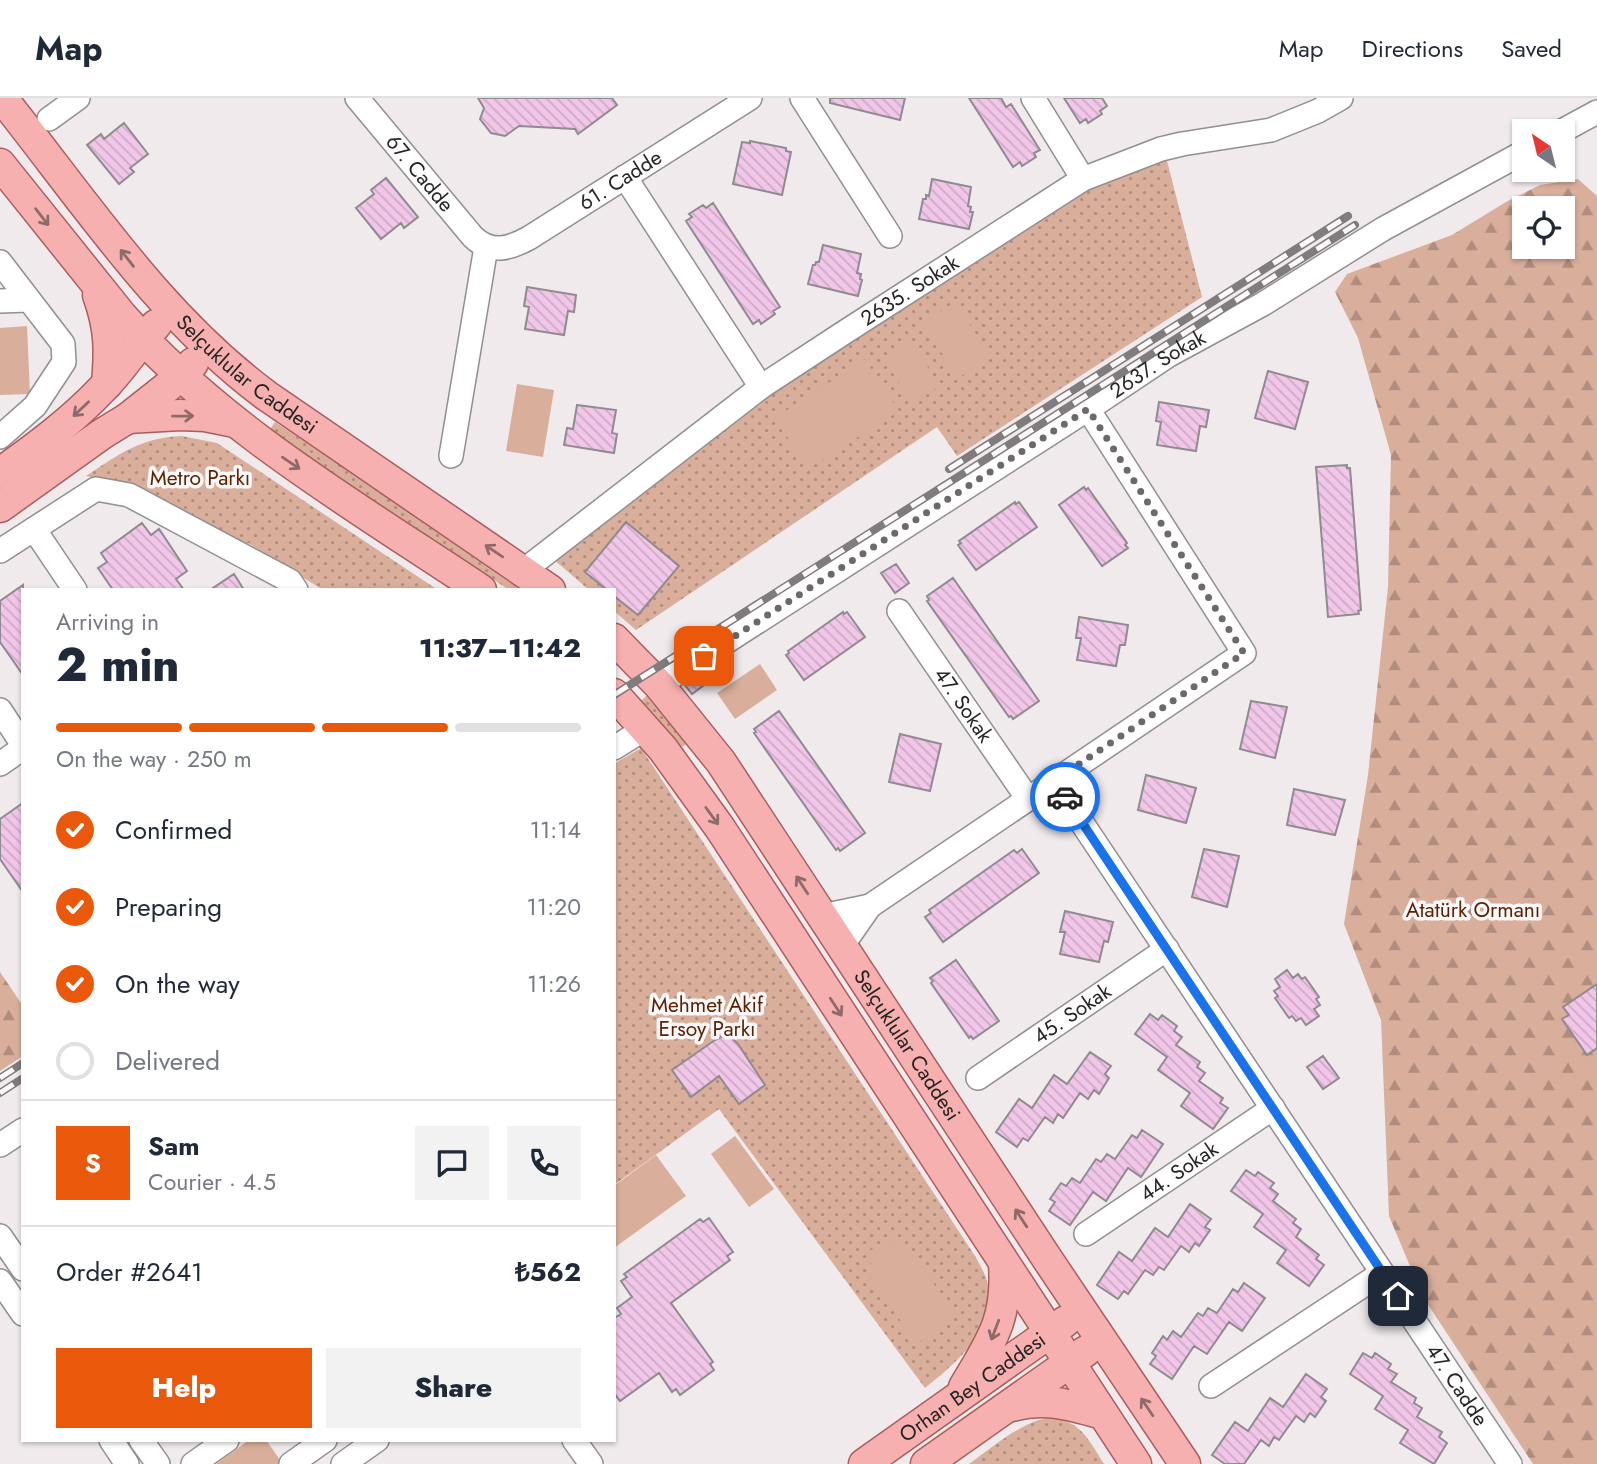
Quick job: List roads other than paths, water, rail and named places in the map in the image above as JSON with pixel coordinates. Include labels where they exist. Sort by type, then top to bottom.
[{"type":"main road","name":"Selçuklular Caddesi","points":[[2,98],[135,268],[171,311],[208,348],[267,396],[548,588]]},
{"type":"main road","name":"Selçuklular Caddesi","points":[[0,164],[142,339],[181,376],[272,450],[478,588]]},
{"type":"main road","points":[[94,282],[103,307],[110,341],[107,384]]},
{"type":"main road","points":[[0,473],[68,421],[107,384],[142,339],[171,311]]},
{"type":"main road","points":[[0,507],[128,418],[181,376],[208,348]]},
{"type":"main road","points":[[128,418],[180,415],[237,422]]},
{"type":"main road","name":"Selçuklular Caddesi","points":[[616,641],[659,685],[721,762],[1185,1464]]},
{"type":"main road","name":"Selçuklular Caddesi","points":[[616,696],[663,749],[720,828],[1136,1464]]},
{"type":"main road","points":[[791,936],[822,916]]},
{"type":"main road","points":[[811,967],[842,946]]},
{"type":"main road","points":[[957,1398],[985,1354],[1000,1319],[1005,1291],[1004,1264]]},
{"type":"main road","name":"Orhan Bey Caddesi","points":[[863,1464],[1082,1310]]},
{"type":"main road","name":"Orhan Bey Caddesi","points":[[926,1464],[1102,1340]]},
{"type":"main road","points":[[1005,1408],[1027,1402],[1048,1401],[1103,1414]]},
{"type":"street","points":[[49,119],[78,98]]},
{"type":"street","name":"67. Cadde","points":[[357,98],[462,224],[486,247]]},
{"type":"street","name":"61. Cadde","points":[[486,247],[506,248],[523,242],[750,98]]},
{"type":"street","points":[[802,98],[890,236]]},
{"type":"street","points":[[1033,98],[1083,179]]},
{"type":"street","name":"2635. Sokak","points":[[523,571],[761,387],[1083,179],[1171,146],[1270,130],[1318,111],[1342,98]]},
{"type":"street","points":[[1575,124],[1597,112]]},
{"type":"street","name":"2637. Sokak","points":[[659,685],[1169,355],[1263,304],[1383,229],[1512,159]]},
{"type":"street","points":[[625,177],[761,387]]},
{"type":"street","points":[[451,456],[486,247]]},
{"type":"street","points":[[0,262],[63,344],[64,362],[36,406],[0,437]]},
{"type":"street","points":[[0,301],[28,300]]},
{"type":"street","points":[[842,946],[870,906],[1244,653],[1088,409]]},
{"type":"street","points":[[0,551],[96,489],[129,495],[290,581],[295,588]]},
{"type":"street","points":[[34,529],[74,588]]},
{"type":"street","name":"47. Sokak","points":[[899,611],[1027,799]]},
{"type":"street","points":[[0,710],[21,743]]},
{"type":"street","points":[[616,747],[646,728]]},
{"type":"street","points":[[0,764],[21,748]]},
{"type":"street","name":"47. Cadde","points":[[1054,781],[1505,1462]]},
{"type":"street","points":[[822,916],[870,906]]},
{"type":"street","name":"45. Sokak","points":[[978,1078],[1167,949]]},
{"type":"street","name":"44. Sokak","points":[[1086,1234],[1273,1108]]},
{"type":"street","points":[[0,1145],[21,1131]]},
{"type":"street","points":[[0,1236],[21,1266]]},
{"type":"street","points":[[1211,1386],[1382,1273]]},
{"type":"street","points":[[0,1281],[21,1311]]},
{"type":"street","points":[[112,1442],[127,1464]]},
{"type":"street","points":[[142,1442],[158,1464]]},
{"type":"street","points":[[193,1464],[224,1442]]},
{"type":"street","points":[[291,1464],[322,1442]]},
{"type":"street","points":[[326,1442],[342,1464],[376,1450]]},
{"type":"street","points":[[575,1442],[591,1464]]},
{"type":"railway","points":[[949,469],[1348,216]]},
{"type":"railway","points":[[616,694],[1355,225]]},
{"type":"railway","points":[[0,1078],[21,1064]]},
{"type":"railway","points":[[0,1093],[21,1079]]},
{"type":"park label","name":"Metro Parkı","points":[[200,478]]},
{"type":"park label","name":"Atatürk Ormanı","points":[[1473,910]]},
{"type":"park label","name":"Mehmet Akif Ersoy Parkı","points":[[707,1017]]}]
